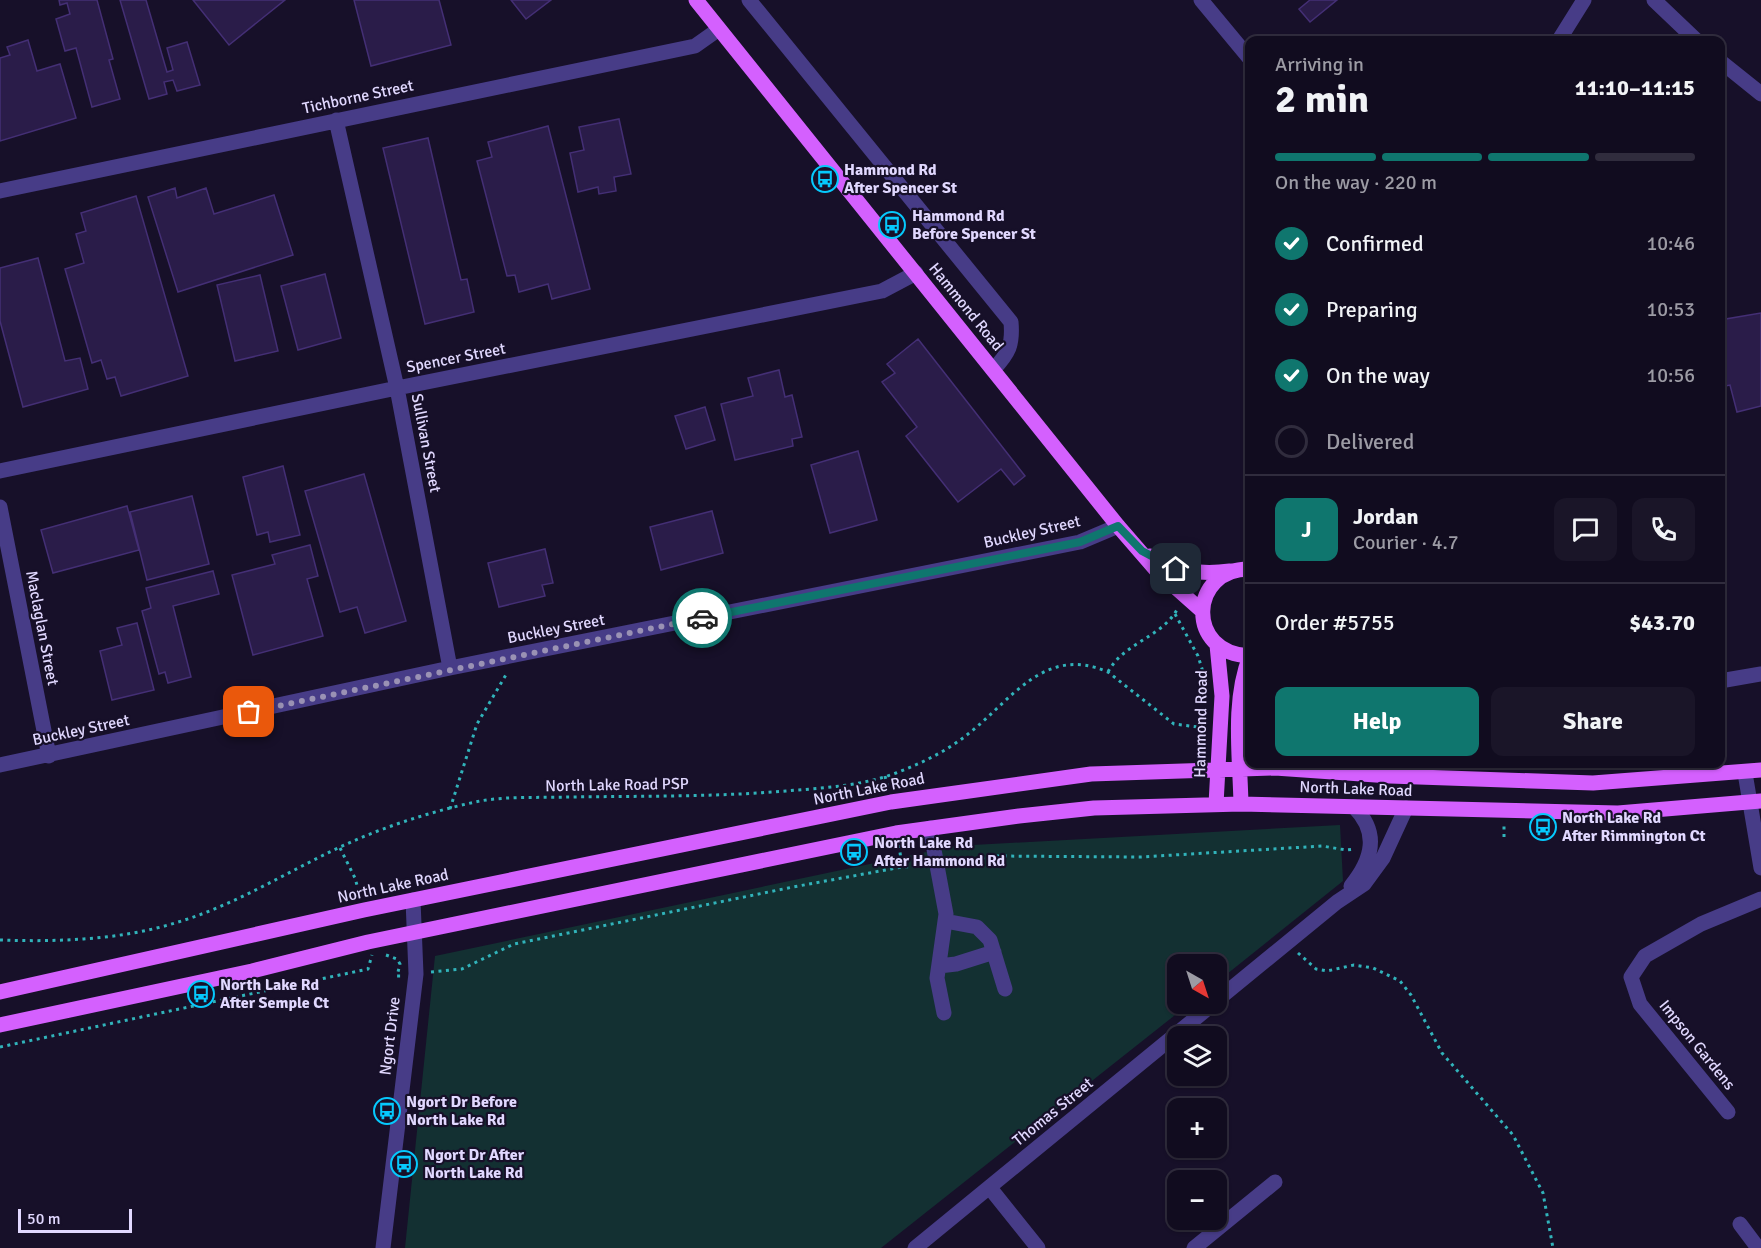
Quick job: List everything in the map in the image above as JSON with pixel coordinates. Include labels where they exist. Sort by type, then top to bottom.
[{"type":"main road","name":"Hammond Road","points":[[696,0],[1118,526],[1157,571],[1202,612]]},
{"type":"main road","name":"Hammond Road","points":[[1142,551],[1169,566],[1196,574],[1245,569]]},
{"type":"main road","points":[[1232,571],[1220,577],[1211,587],[1204,598],[1202,612],[1206,630],[1217,645],[1238,655],[1245,656]]},
{"type":"main road","name":"Hammond Road","points":[[1216,804],[1222,696],[1217,645]]},
{"type":"main road","points":[[1240,804],[1239,694],[1245,667]]},
{"type":"main road","name":"North Lake Road","points":[[0,992],[413,900],[948,793],[1091,774],[1240,769],[1593,783],[1761,770]]},
{"type":"main road","name":"North Lake Road","points":[[0,1025],[241,973],[416,932],[930,828],[1094,808],[1216,804],[1618,813],[1755,802]]},
{"type":"street","points":[[749,0],[1011,322],[1012,338],[1007,356],[993,370]]},
{"type":"street","points":[[1201,0],[1245,53]]},
{"type":"street","points":[[1562,36],[1584,0]]},
{"type":"street","points":[[1654,0],[1692,36]]},
{"type":"street","name":"Tichborne Street","points":[[0,191],[694,46],[719,29]]},
{"type":"street","points":[[1725,65],[1761,94]]},
{"type":"street","name":"Sullivan Street","points":[[336,120],[397,388],[450,668]]},
{"type":"street","name":"Spencer Street","points":[[0,471],[397,388],[882,291],[916,273]]},
{"type":"street","name":"Maclaglan Street","points":[[0,507],[49,756]]},
{"type":"street","name":"Buckley Street","points":[[0,765],[450,668],[1080,542],[1118,526]]},
{"type":"street","points":[[1725,680],[1761,674]]},
{"type":"street","points":[[1744,773],[1755,802],[1761,868]]},
{"type":"street","points":[[1354,807],[1365,818],[1371,832],[1371,846]]},
{"type":"street","name":"Thomas Street","points":[[1227,992],[1337,902],[1364,884],[1383,858],[1406,808]]},
{"type":"street","points":[[930,828],[945,921],[937,978],[944,1013]]},
{"type":"street","name":"Thomas Street","points":[[1337,902],[1359,876],[1371,846]]},
{"type":"street","name":"Impson Gardens","points":[[1728,1112],[1640,1004],[1631,977],[1645,956],[1701,924],[1761,899]]},
{"type":"street","name":"Ngort Drive","points":[[383,1248],[416,974],[413,900]]},
{"type":"street","points":[[945,921],[976,927],[990,940],[1005,989]]},
{"type":"street","points":[[939,966],[956,964],[994,952]]},
{"type":"street","name":"Thomas Street","points":[[915,1248],[1200,1014]]},
{"type":"street","points":[[1194,1248],[1275,1182]]},
{"type":"street","points":[[990,1188],[1038,1248]]},
{"type":"street","points":[[1740,1224],[1758,1248]]},
{"type":"path","points":[[1108,672],[1114,660],[1124,651],[1150,636],[1175,614],[1185,596]]},
{"type":"path","points":[[1175,614],[1198,656],[1205,678]]},
{"type":"path","points":[[450,809],[477,724],[517,655]]},
{"type":"path","name":"North Lake Road PSP","points":[[0,940],[68,940],[124,934],[175,923],[215,908],[353,841],[422,816],[493,800],[743,795],[829,788],[894,774],[943,753],[970,734],[1028,680],[1049,668],[1096,667],[1108,672],[1174,724],[1206,728],[1206,718]]},
{"type":"path","points":[[372,958],[391,955],[398,959],[400,964],[397,976],[462,969],[514,944],[880,871],[959,864],[993,856],[1142,857],[1322,846],[1346,850],[1371,846]]},
{"type":"path","points":[[1306,948],[1298,954],[1316,969],[1327,971],[1354,965],[1373,968],[1400,981],[1411,995],[1442,1053],[1513,1135],[1543,1193],[1553,1248]]},
{"type":"green space","points":[[1340,825],[1343,881],[1227,974],[1227,954],[1167,954],[1167,1014],[1176,1014],[881,1248],[405,1248],[435,956],[955,846]]},
{"type":"building","points":[[59,0],[97,0],[113,59],[109,60],[120,99],[92,107],[76,48],[65,51],[56,19],[70,14],[67,3],[60,5]]},
{"type":"building","points":[[120,0],[146,0],[167,72],[173,70],[167,48],[187,42],[200,85],[177,91],[173,80],[164,82],[167,94],[149,99]]},
{"type":"building","points":[[193,0],[285,0],[229,45]]},
{"type":"building","points":[[354,0],[439,0],[451,45],[371,66]]},
{"type":"building","points":[[511,0],[551,0],[526,19]]},
{"type":"building","points":[[1310,0],[1337,0],[1310,22],[1299,9]]},
{"type":"building","points":[[28,40],[37,71],[60,64],[76,118],[0,141],[0,58],[10,55],[7,47]]},
{"type":"building","points":[[619,119],[631,174],[614,177],[616,191],[599,194],[598,187],[578,192],[570,153],[584,150],[579,127]]},
{"type":"building","points":[[548,126],[590,289],[552,299],[548,284],[519,292],[515,275],[507,276],[477,161],[492,157],[488,142]]},
{"type":"building","points":[[428,138],[461,280],[467,279],[474,312],[425,324],[383,148]]},
{"type":"building","points":[[175,188],[177,198],[206,188],[214,214],[274,195],[293,255],[178,292],[148,197]]},
{"type":"building","points":[[136,196],[188,376],[121,396],[115,377],[107,379],[101,360],[92,363],[65,269],[84,263],[76,234],[86,231],[81,213]]},
{"type":"building","points":[[38,258],[65,361],[80,358],[88,389],[23,407],[0,321],[0,268]]},
{"type":"building","points":[[325,274],[341,338],[298,350],[281,286]]},
{"type":"building","points":[[260,275],[278,351],[235,361],[217,285]]},
{"type":"building","points":[[1761,313],[1761,406],[1737,412],[1730,385],[1725,386],[1725,319]]},
{"type":"building","points":[[918,339],[1025,476],[1014,485],[1001,469],[958,502],[906,436],[917,427],[882,382],[895,373],[887,364]]},
{"type":"building","points":[[779,370],[785,397],[792,395],[802,437],[792,439],[793,446],[735,460],[721,404],[753,396],[748,378]]},
{"type":"building","points":[[705,407],[715,440],[686,449],[675,416]]},
{"type":"building","points":[[858,451],[877,520],[830,533],[811,465]]},
{"type":"building","points":[[283,466],[300,535],[270,542],[268,532],[257,535],[243,477]]},
{"type":"building","points":[[364,474],[406,621],[365,633],[357,607],[340,612],[305,491]]},
{"type":"building","points":[[192,496],[209,564],[147,580],[130,512]]},
{"type":"building","points":[[127,506],[139,550],[53,573],[41,530]]},
{"type":"building","points":[[712,511],[723,553],[661,570],[650,527]]},
{"type":"building","points":[[310,545],[318,576],[307,579],[323,636],[253,655],[232,575],[275,564],[272,555]]},
{"type":"building","points":[[545,549],[553,583],[542,585],[545,596],[499,607],[488,563]]},
{"type":"building","points":[[213,571],[219,594],[173,606],[191,677],[168,683],[165,672],[159,674],[142,611],[151,608],[146,588]]},
{"type":"building","points":[[137,623],[154,690],[112,700],[100,651],[122,645],[117,628]]},
{"type":"way so far","points":[[249,712],[450,668],[702,618]]},
{"type":"place","name":"Hammond Rd After Spencer St","points":[[825,179]]},
{"type":"place","name":"Hammond Rd Before Spencer St","points":[[892,225]]},
{"type":"place","name":"North Lake Rd After Rimmington Ct","points":[[1543,827]]},
{"type":"place","name":"North Lake Rd After Hammond Rd","points":[[854,852]]},
{"type":"place","name":"North Lake Rd After Semple Ct","points":[[201,994]]},
{"type":"place","name":"Ngort Dr Before North Lake Rd","points":[[387,1111]]},
{"type":"place","name":"Ngort Dr After North Lake Rd","points":[[404,1164]]},
{"type":"route","points":[[702,618],[1080,542],[1118,526],[1142,551],[1176,569]]}]
